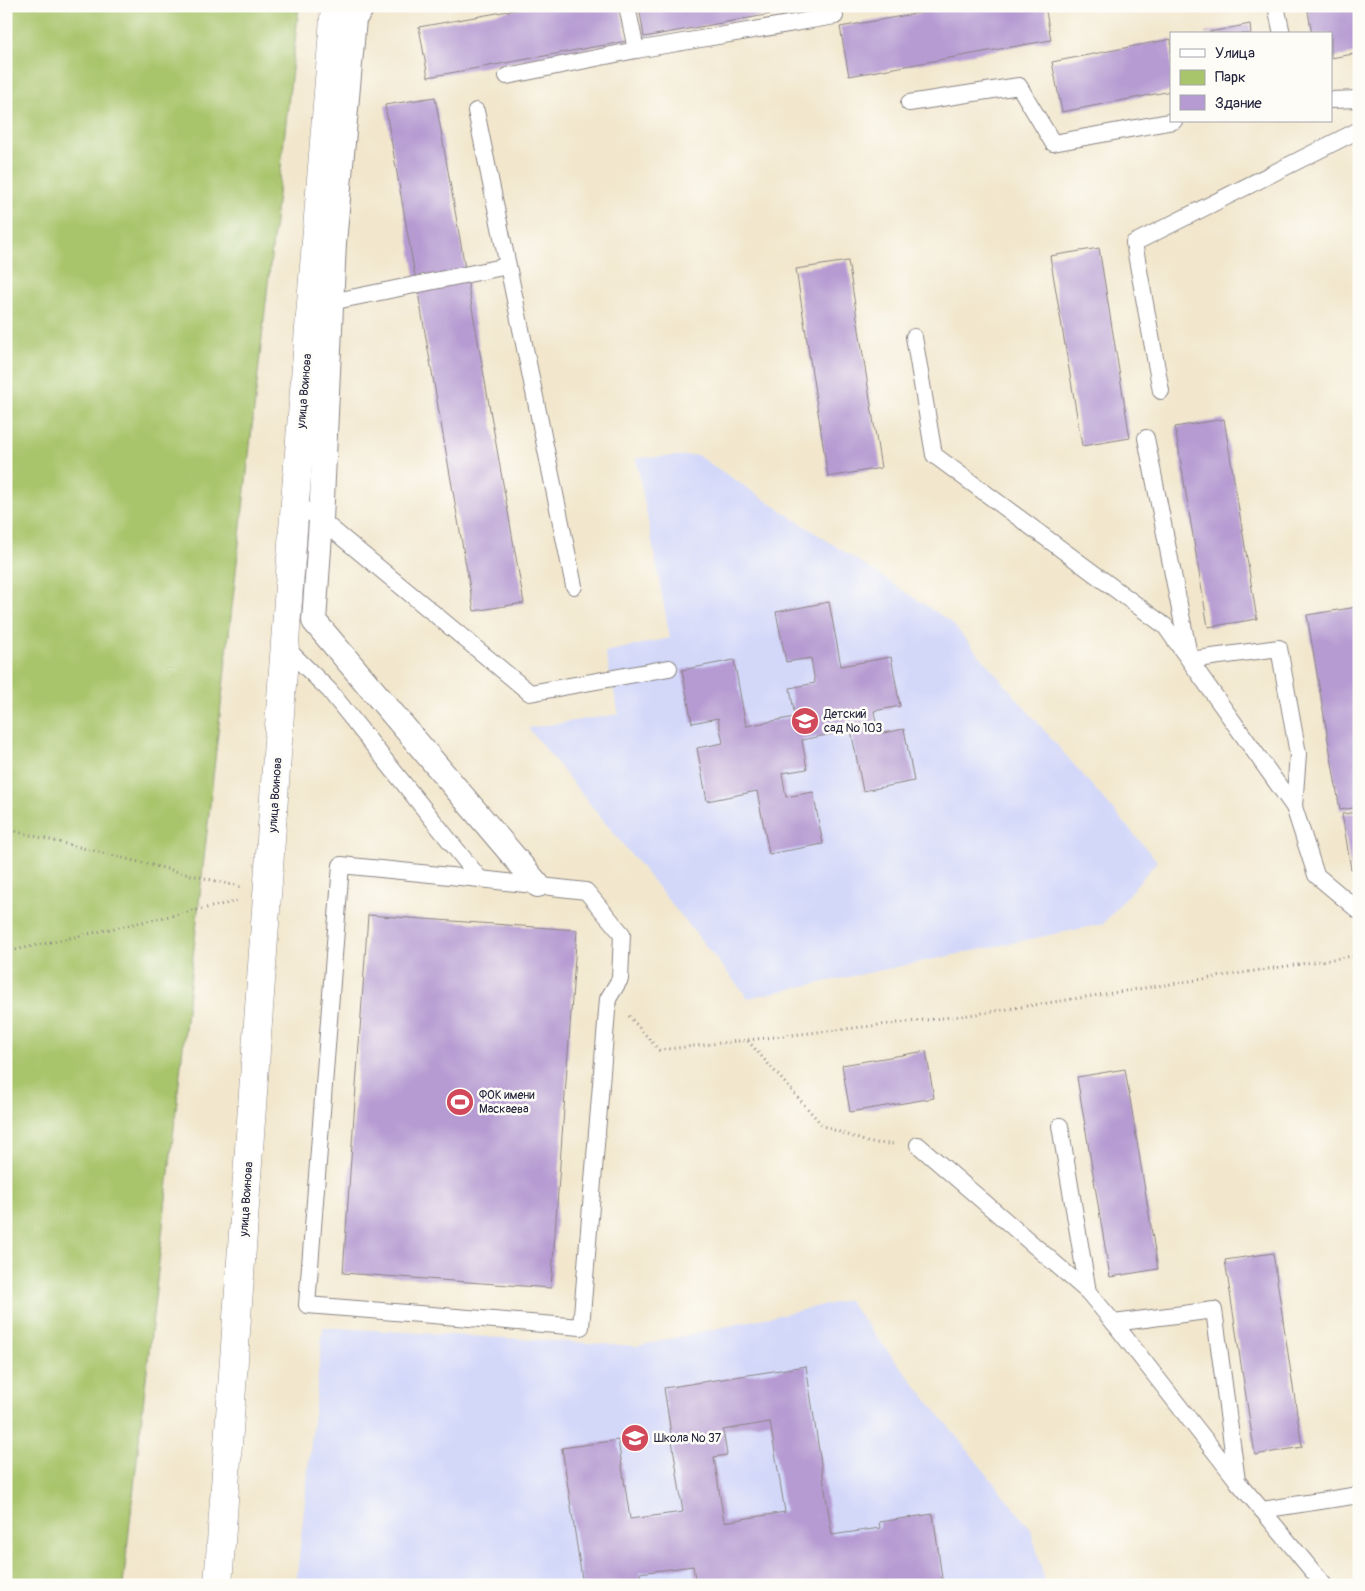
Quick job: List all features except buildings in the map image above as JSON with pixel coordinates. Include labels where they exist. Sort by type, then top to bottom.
[{"type":"street","name":"улица Воинова","points":[[218,1585],[268,894],[294,502],[321,304],[335,6]]},
{"type":"street","points":[[363,6],[354,19],[334,243],[321,304],[321,520],[314,621],[538,885]]},
{"type":"lane","points":[[627,6],[636,50]]},
{"type":"lane","points":[[1276,6],[1282,32]]},
{"type":"lane","points":[[507,76],[636,50],[835,16]]},
{"type":"lane","points":[[909,103],[1019,86],[1053,142],[1170,122]]},
{"type":"lane","points":[[1332,100],[1359,99]]},
{"type":"lane","points":[[476,112],[574,586]]},
{"type":"lane","points":[[1161,390],[1134,244],[1359,130]]},
{"type":"lane","points":[[321,304],[508,266]]},
{"type":"lane","points":[[914,337],[934,455],[1165,626],[1294,807],[1316,875],[1359,911]]},
{"type":"lane","points":[[1146,438],[1190,660]]},
{"type":"lane","points":[[294,502],[321,520],[530,693],[669,668]]},
{"type":"lane","points":[[285,647],[329,690],[480,879]]},
{"type":"lane","points":[[1190,660],[1279,648],[1298,754],[1294,807]]},
{"type":"lane","points":[[341,865],[480,879],[586,891],[622,934],[620,979],[608,999],[581,1327],[307,1306],[341,865]]},
{"type":"lane","points":[[1060,1126],[1088,1292]]},
{"type":"lane","points":[[918,1146],[1088,1292],[1237,1481],[1324,1585]]},
{"type":"lane","points":[[1114,1323],[1214,1310],[1237,1481]]},
{"type":"lane","points":[[1262,1510],[1359,1495]]},
{"type":"path","points":[[6,829],[268,894]]},
{"type":"path","points":[[6,952],[268,894]]},
{"type":"path","points":[[611,994],[659,1050],[969,1015],[1359,955]]},
{"type":"path","points":[[748,1040],[823,1126],[870,1143],[918,1146]]},
{"type":"shaded area","name":"Детский сад № 103","points":[[697,455],[951,622],[1157,861],[1103,924],[748,998],[528,728],[619,714],[605,652],[670,638],[636,458]]},
{"type":"shaded area","name":"Школа № 37","points":[[847,1300],[1031,1529],[1046,1585],[296,1585],[323,1327],[637,1346]]},
{"type":"green space","points":[[6,6],[299,6],[123,1585],[6,1585]]},
{"type":"place","name":"Детский сад № 103","points":[[805,721]]},
{"type":"place","name":"ФОК имени Маскаева","points":[[460,1102]]},
{"type":"place","name":"Школа № 37","points":[[635,1438]]}]
